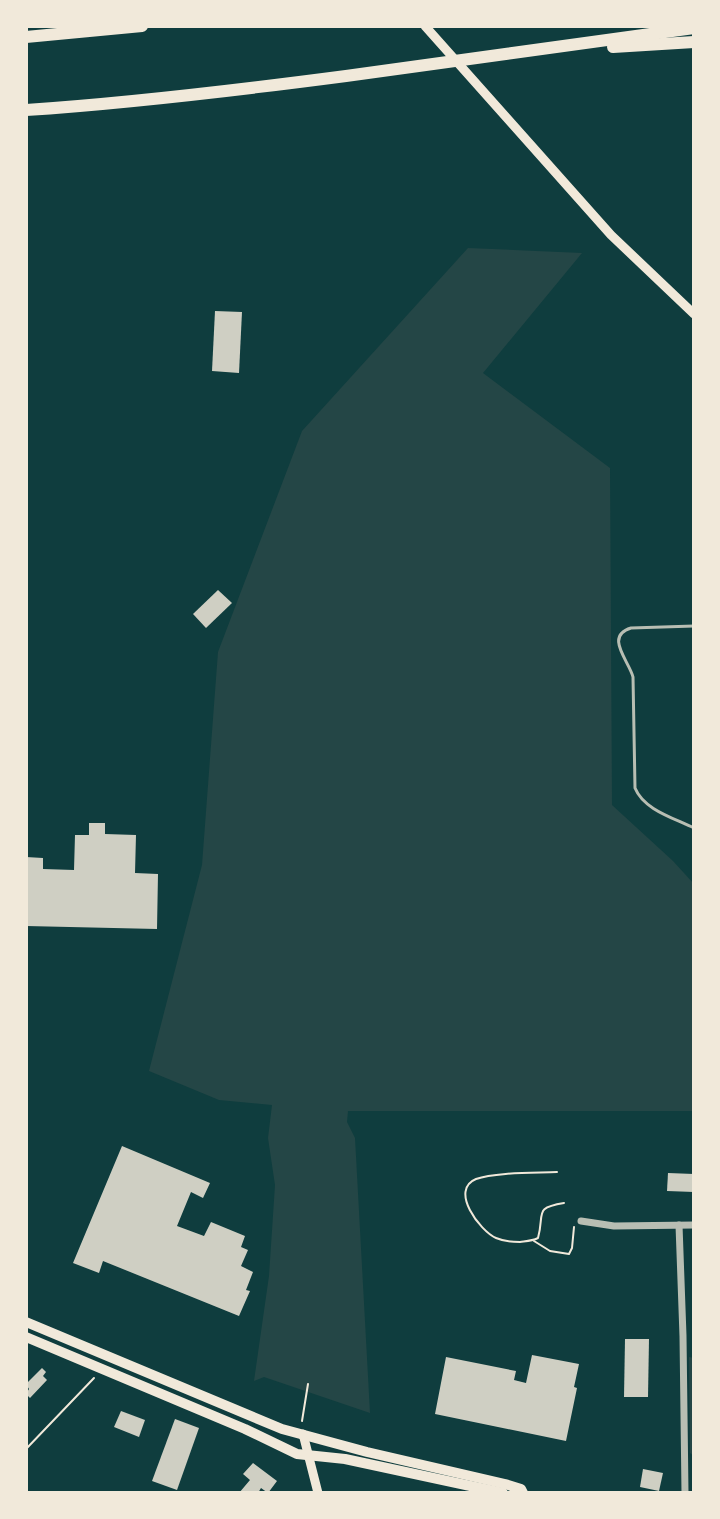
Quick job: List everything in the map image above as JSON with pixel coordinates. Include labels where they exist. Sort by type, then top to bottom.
[{"type":"highway","points":[[26,37],[142,26]]},
{"type":"highway","points":[[26,110],[218,93],[694,28]]},
{"type":"highway","points":[[526,53],[694,42]]},
{"type":"main road","points":[[425,26],[611,235],[694,314]]},
{"type":"main road","points":[[26,1322],[282,1429],[505,1484],[521,1489],[523,1493]]},
{"type":"main road","points":[[26,1337],[297,1454],[361,1462],[503,1493]]},
{"type":"main road","points":[[303,1434],[318,1493]]},
{"type":"street","points":[[578,1219],[614,1226],[694,1225]]},
{"type":"street","points":[[679,1225],[685,1493]]},
{"type":"lane","points":[[694,626],[624,629],[619,651],[628,662],[633,677],[635,788],[646,804],[694,828]]},
{"type":"path","points":[[557,1172],[514,1173],[470,1182],[466,1199],[470,1212],[488,1234],[507,1241],[534,1241],[550,1251],[569,1254],[578,1219]]},
{"type":"path","points":[[534,1241],[540,1232],[544,1209],[564,1203]]},
{"type":"path","points":[[26,1449],[103,1369]]},
{"type":"path","points":[[303,1434],[308,1384]]},
{"type":"shaded area","points":[[468,248],[582,253],[483,373],[610,468],[612,805],[694,884],[694,1111],[348,1111],[347,1122],[355,1138],[370,1413],[264,1377],[254,1381],[269,1276],[275,1185],[268,1138],[272,1105],[219,1100],[149,1071],[202,865],[218,652],[302,431]]},
{"type":"shaded area","points":[[689,1357],[694,1358],[694,1456],[690,1453]]},
{"type":"building","points":[[215,311],[242,312],[239,373],[212,371]]},
{"type":"building","points":[[218,590],[232,603],[206,628],[193,614]]},
{"type":"building","points":[[89,823],[105,823],[105,834],[136,835],[135,873],[158,874],[157,929],[26,926],[26,857],[43,858],[43,869],[74,870],[75,835],[89,835]]},
{"type":"building","points":[[122,1146],[210,1183],[203,1198],[191,1192],[177,1226],[204,1236],[211,1222],[245,1236],[241,1247],[248,1250],[241,1266],[253,1272],[246,1290],[250,1291],[239,1316],[103,1261],[99,1273],[73,1263]]},
{"type":"building","points":[[668,1173],[694,1174],[694,1192],[667,1191]]},
{"type":"building","points":[[625,1339],[649,1339],[648,1397],[624,1397]]},
{"type":"building","points":[[532,1355],[579,1364],[566,1441],[435,1414],[446,1357],[516,1371],[514,1380],[526,1383]]},
{"type":"building","points":[[42,1368],[47,1380],[30,1398],[26,1394],[29,1389],[26,1384]]},
{"type":"building","points":[[121,1411],[145,1420],[139,1437],[114,1427]]},
{"type":"building","points":[[175,1419],[199,1428],[177,1490],[152,1481]]},
{"type":"building","points":[[253,1463],[277,1481],[268,1493],[261,1488],[258,1493],[239,1493],[250,1480],[243,1474]]},
{"type":"building","points":[[643,1469],[663,1473],[659,1491],[640,1487]]}]
